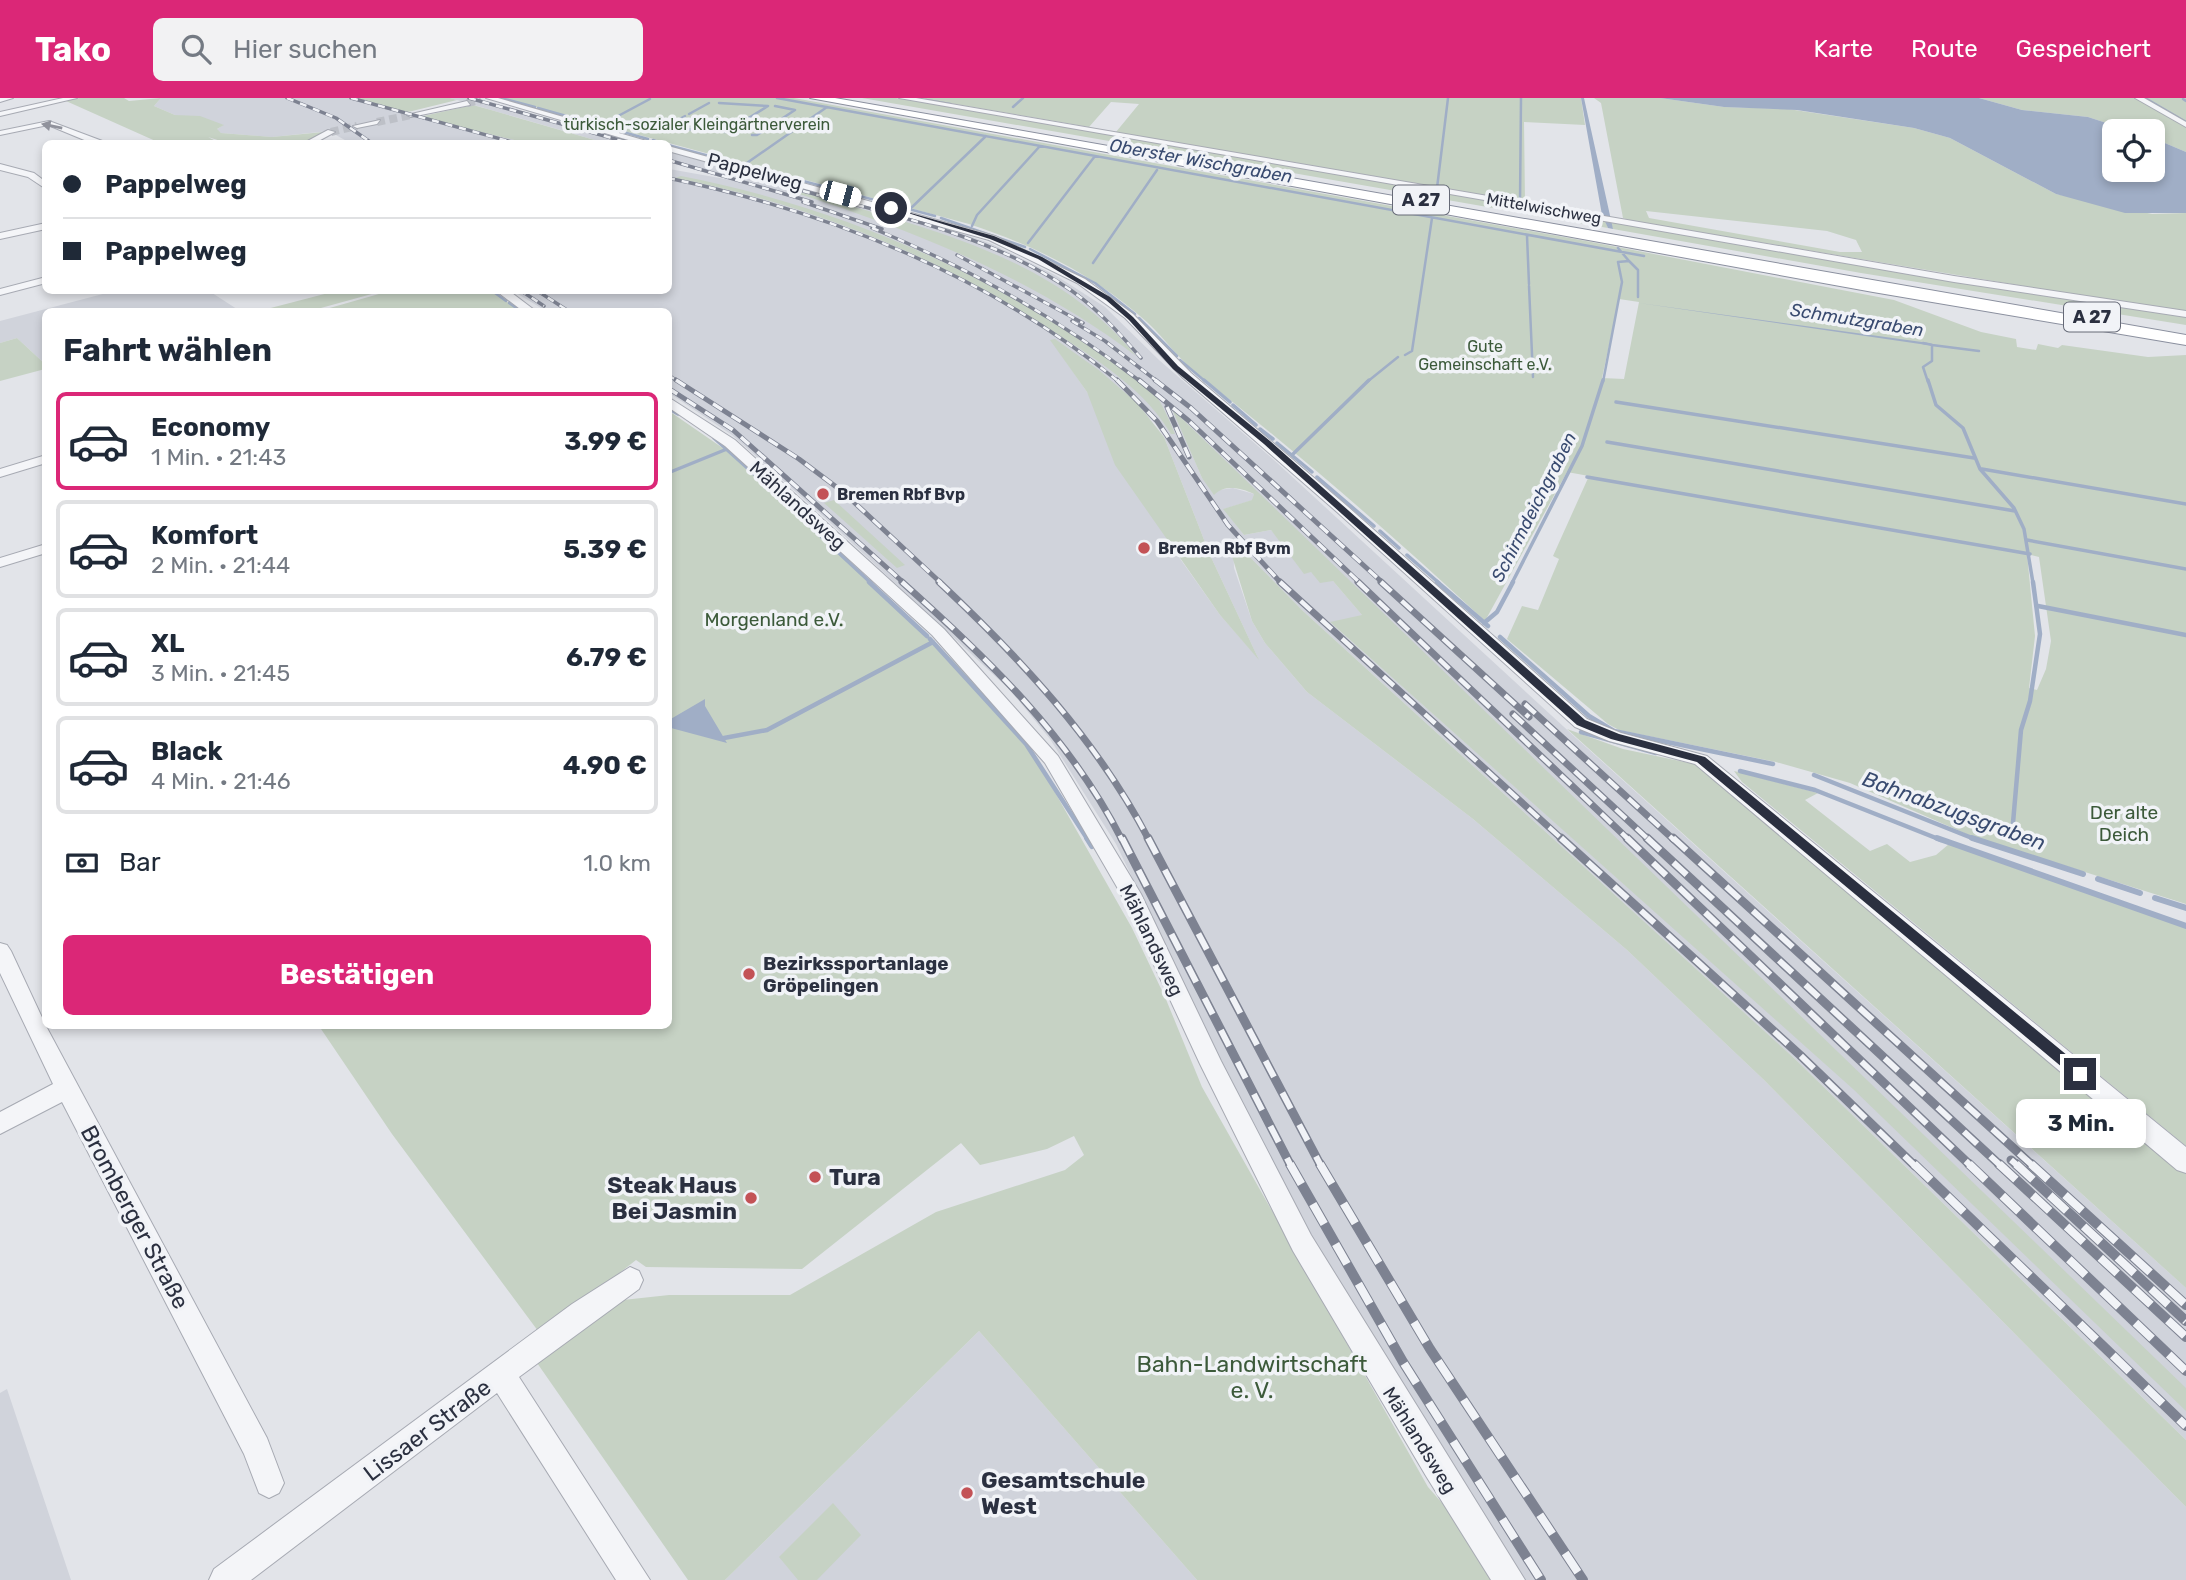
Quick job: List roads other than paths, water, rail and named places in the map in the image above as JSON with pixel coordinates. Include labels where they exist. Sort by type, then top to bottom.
[{"type":"highway","name":"A 27","points":[[816,98],[2186,340]]},
{"type":"highway","name":"A 27","points":[[843,98],[1898,285],[2186,332]]},
{"type":"highway","points":[[1622,242],[1796,281]]},
{"type":"street","points":[[0,100],[9,98]]},
{"type":"street","points":[[0,105],[37,98]]},
{"type":"street","points":[[0,114],[74,98]]},
{"type":"street","name":"Mittelwischweg","points":[[903,98],[1954,279],[2186,314]]},
{"type":"street","points":[[2139,98],[2186,125]]},
{"type":"street","points":[[487,99],[638,140]]},
{"type":"street","points":[[411,115],[467,103]]},
{"type":"street","points":[[357,126],[377,122]]},
{"type":"street","points":[[0,133],[47,123],[92,140]]},
{"type":"street","points":[[314,140],[331,132]]},
{"type":"street","name":"Pappelweg","points":[[672,149],[992,237],[1040,258],[1108,299],[1131,318],[1175,367],[1267,443],[1581,723],[1615,737],[1701,760],[2186,1162]]},
{"type":"street","points":[[0,167],[34,171]]},
{"type":"street","points":[[11,181],[34,171]]},
{"type":"street","points":[[34,171],[42,181]]},
{"type":"street","points":[[0,236],[42,227]]},
{"type":"street","points":[[2,276],[14,288]]},
{"type":"street","points":[[0,292],[42,282]]},
{"type":"street","points":[[506,294],[525,308]]},
{"type":"street","name":"Mählandsweg","points":[[672,404],[739,451],[938,632],[1052,760],[1131,894],[1211,1064],[1302,1243],[1436,1466],[1509,1580]]},
{"type":"street","points":[[0,472],[42,460]]},
{"type":"street","points":[[0,563],[42,549]]},
{"type":"street","name":"Bromberger Straße","points":[[0,951],[67,1088],[257,1448],[269,1483]]},
{"type":"street","points":[[0,1124],[67,1088]]},
{"type":"street","name":"Lissaer Straße","points":[[225,1580],[501,1375],[581,1312],[630,1280]]},
{"type":"street","points":[[501,1375],[634,1580]]},
{"type":"water","points":[[1581,98],[1584,98],[1613,229],[1608,228],[1602,215]]},
{"type":"water","points":[[1660,98],[1979,98],[2022,110],[2088,117],[2102,122],[2102,182],[2165,182],[2165,143],[2186,152],[2186,213],[2125,213],[2056,194],[1950,138],[1914,128],[1797,110],[1724,107]]},
{"type":"water","points":[[1639,303],[1929,343],[1933,344],[1927,345]]},
{"type":"water","points":[[705,699],[705,706],[727,743],[672,728],[672,718]]},
{"type":"waterway","name":"Bahnabzugsgraben","points":[[501,98],[535,107]]},
{"type":"waterway","name":"Oberster Wischgraben","points":[[777,98],[827,107]]},
{"type":"waterway","points":[[1013,107],[1023,98]]},
{"type":"waterway","points":[[1437,188],[1448,98]]},
{"type":"waterway","points":[[1520,202],[1521,98]]},
{"type":"waterway","points":[[2145,98],[2186,122]]},
{"type":"waterway","points":[[650,99],[605,123],[664,128],[685,116]]},
{"type":"waterway","points":[[926,100],[950,104]]},
{"type":"waterway","points":[[689,114],[709,103]]},
{"type":"waterway","points":[[673,128],[726,132],[768,106],[719,103]]},
{"type":"waterway","points":[[752,135],[757,135],[795,110],[775,106]]},
{"type":"waterway","points":[[744,165],[827,107]]},
{"type":"waterway","name":"Oberster Wischgraben","points":[[827,107],[986,136]]},
{"type":"waterway","name":"Bahnabzugsgraben","points":[[538,108],[648,139]]},
{"type":"waterway","points":[[910,209],[986,136]]},
{"type":"waterway","name":"Oberster Wischgraben","points":[[986,136],[1621,252]]},
{"type":"waterway","name":"Bahnabzugsgraben","points":[[672,146],[766,171]]},
{"type":"waterway","points":[[972,226],[977,215],[1040,146]]},
{"type":"waterway","points":[[1028,243],[1095,156]]},
{"type":"waterway","points":[[1093,263],[1157,170]]},
{"type":"waterway","name":"Bahnabzugsgraben","points":[[773,173],[935,216]]},
{"type":"waterway","name":"Bahnabzugsgraben","points":[[941,218],[1025,247]]},
{"type":"waterway","points":[[1405,355],[1412,351],[1432,218]]},
{"type":"waterway","points":[[1527,236],[1529,284]]},
{"type":"waterway","name":"Oberster Wischgraben","points":[[1618,248],[1621,252]]},
{"type":"waterway","name":"Bahnabzugsgraben","points":[[1030,249],[1095,283],[1135,314]]},
{"type":"waterway","points":[[1621,252],[1644,256]]},
{"type":"waterway","name":"Schirmdeichgraben","points":[[1621,252],[1629,261]]},
{"type":"waterway","name":"Schirmdeichgraben","points":[[1603,382],[1622,282],[1618,262],[1629,261]]},
{"type":"waterway","name":"Schmutzgraben","points":[[1629,261],[1638,270],[1638,297]]},
{"type":"waterway","points":[[1529,286],[1533,377]]},
{"type":"waterway","points":[[496,294],[506,301]]},
{"type":"waterway","points":[[509,303],[516,308]]},
{"type":"waterway","name":"Bahnabzugsgraben","points":[[1139,318],[1177,356]]},
{"type":"waterway","name":"Schmutzgraben","points":[[1923,343],[1932,345]]},
{"type":"waterway","name":"Schmutzgraben","points":[[1928,382],[1923,367],[1932,361],[1932,345]]},
{"type":"waterway","points":[[1932,345],[1979,351]]},
{"type":"waterway","points":[[1367,382],[1398,357]]},
{"type":"waterway","name":"Bahnabzugsgraben","points":[[1180,360],[1206,382]]},
{"type":"waterway","name":"Bahnabzugsgraben","points":[[1204,380],[1230,402]]},
{"type":"waterway","points":[[1292,455],[1369,380]]},
{"type":"waterway","name":"Schirmdeichgraben","points":[[1512,583],[1582,446],[1603,380]]},
{"type":"waterway","name":"Schmutzgraben","points":[[1928,380],[1936,405],[1963,428],[1980,469],[2014,508],[2024,529],[2028,554]]},
{"type":"waterway","points":[[1616,402],[1974,458]]},
{"type":"waterway","name":"Bahnabzugsgraben","points":[[1233,405],[1256,425]]},
{"type":"waterway","points":[[672,410],[678,414]]},
{"type":"waterway","name":"Bahnabzugsgraben","points":[[1260,429],[1273,439]]},
{"type":"waterway","points":[[714,438],[726,449]]},
{"type":"waterway","points":[[1607,442],[2015,511]]},
{"type":"waterway","name":"Bahnabzugsgraben","points":[[1277,443],[1312,472]]},
{"type":"waterway","points":[[672,471],[726,449]]},
{"type":"waterway","points":[[726,449],[764,483]]},
{"type":"waterway","points":[[1982,469],[2186,504]]},
{"type":"waterway","name":"Bahnabzugsgraben","points":[[1317,477],[1374,526]]},
{"type":"waterway","points":[[1587,477],[2028,554]]},
{"type":"waterway","points":[[767,486],[871,583]]},
{"type":"waterway","name":"Bahnabzugsgraben","points":[[1380,531],[1399,548]]},
{"type":"waterway","points":[[2027,540],[2186,569]]},
{"type":"waterway","name":"Schmutzgraben","points":[[2028,554],[2033,583]]},
{"type":"waterway","name":"Bahnabzugsgraben","points":[[1407,555],[1439,583]]},
{"type":"waterway","points":[[869,582],[927,636]]},
{"type":"waterway","name":"Bahnabzugsgraben","points":[[1437,582],[1484,623]]},
{"type":"waterway","name":"Schirmdeichgraben","points":[[1484,623],[1497,612],[1513,582]]},
{"type":"waterway","name":"Schmutzgraben","points":[[2013,823],[2021,730],[2030,701],[2040,634],[2033,582]]},
{"type":"waterway","points":[[2038,606],[2186,635]]},
{"type":"waterway","name":"Schirmdeichgraben","points":[[1484,623],[1488,626]]},
{"type":"waterway","name":"Bahnabzugsgraben","points":[[1500,637],[1589,716],[1614,731],[1773,764]]},
{"type":"waterway","points":[[930,639],[933,642]]},
{"type":"waterway","points":[[724,738],[767,730],[933,642]]},
{"type":"waterway","points":[[933,642],[1026,744],[1088,840]]},
{"type":"waterway","points":[[1581,732],[1656,753]]},
{"type":"waterway","points":[[1740,771],[1815,790],[1941,840]]},
{"type":"waterway","name":"Bahnabzugsgraben","points":[[1814,775],[1977,840]]},
{"type":"waterway","points":[[1087,838],[1092,846]]},
{"type":"waterway","points":[[1937,838],[2186,926]]},
{"type":"waterway","name":"Bahnabzugsgraben","points":[[1972,838],[2083,874]]},
{"type":"waterway","name":"Bahnabzugsgraben","points":[[2098,879],[2140,893]]},
{"type":"waterway","name":"Bahnabzugsgraben","points":[[2155,898],[2186,908]]},
{"type":"tunnel","points":[[467,103],[481,100]]},
{"type":"tunnel","points":[[377,122],[411,115]]},
{"type":"tunnel","points":[[331,132],[357,126]]},
{"type":"railway","points":[[287,98],[336,118],[367,140]]},
{"type":"railway","points":[[351,98],[504,140]]},
{"type":"railway","points":[[469,98],[619,140]]},
{"type":"railway","points":[[672,161],[812,202]]},
{"type":"railway","points":[[672,179],[789,209],[906,253],[1017,310],[1069,344],[1119,382]]},
{"type":"railway","points":[[803,191],[942,229],[1009,256],[1082,298],[1141,358]]},
{"type":"railway","points":[[803,202],[882,229]]},
{"type":"railway","points":[[872,228],[908,243],[1012,296],[1078,337],[1141,382]]},
{"type":"railway","points":[[957,255],[1083,323]]},
{"type":"railway","points":[[526,294],[544,306]]},
{"type":"railway","points":[[542,294],[564,308]]},
{"type":"railway","points":[[1072,321],[1105,341],[1158,382]]},
{"type":"railway","points":[[672,378],[679,382]]},
{"type":"railway","points":[[676,380],[799,459],[843,492],[941,583]]},
{"type":"railway","points":[[1139,380],[1189,421],[1360,583]]},
{"type":"railway","points":[[1155,380],[1191,408],[1383,583]]},
{"type":"railway","points":[[1119,382],[1157,421],[1228,525],[1281,582]]},
{"type":"railway","points":[[672,391],[733,430],[904,583]]},
{"type":"railway","points":[[1167,407],[1189,457]]},
{"type":"railway","points":[[902,582],[995,670],[1052,733],[1101,802],[1122,840]]},
{"type":"railway","points":[[939,582],[999,640],[1055,702],[1106,768],[1149,840]]},
{"type":"railway","points":[[1281,582],[1563,840]]},
{"type":"railway","points":[[1358,582],[1629,840]]},
{"type":"railway","points":[[1381,582],[1529,717]]},
{"type":"railway","points":[[1525,704],[1674,840]]},
{"type":"railway","points":[[1513,714],[1649,840]]},
{"type":"railway","points":[[1122,838],[1291,1166]]},
{"type":"railway","points":[[1148,838],[1321,1166]]},
{"type":"railway","points":[[1561,838],[1800,1055],[1915,1166]]},
{"type":"railway","points":[[1627,838],[1971,1166]]},
{"type":"railway","points":[[1647,838],[2001,1166]]},
{"type":"railway","points":[[1673,838],[2033,1166]]},
{"type":"railway","points":[[2011,1160],[2018,1166]]},
{"type":"railway","points":[[1290,1164],[1403,1362],[1541,1580]]},
{"type":"railway","points":[[1320,1164],[1430,1349],[1583,1580]]},
{"type":"railway","points":[[1914,1164],[2186,1426]]},
{"type":"railway","points":[[1969,1164],[2186,1371]]},
{"type":"railway","points":[[1999,1164],[2186,1337]]},
{"type":"railway","points":[[2016,1164],[2186,1321]]},
{"type":"railway","points":[[2031,1164],[2186,1305]]},
{"type":"place","name":"Bremen Rbf Bvp","points":[[823,494]]},
{"type":"place","name":"Bremen Rbf Bvm","points":[[1144,548]]},
{"type":"place","name":"Bezirkssportanlage Gröpelingen","points":[[749,974]]},
{"type":"place","name":"Tura","points":[[815,1177]]},
{"type":"place","name":"Steak Haus Bei Jasmin","points":[[751,1198]]},
{"type":"place","name":"Gesamtschule West","points":[[967,1493]]},
{"type":"park label","name":"türkisch-sozialer Kleingärtnerverein","points":[[697,124]]},
{"type":"park label","name":"Gute Gemeinschaft e.V.","points":[[1485,355]]},
{"type":"park label","name":"Morgenland e.V.","points":[[774,619]]},
{"type":"park label","name":"Der alte Deich","points":[[2124,823]]},
{"type":"park label","name":"Bahn-Landwirtschaft e. V.","points":[[1252,1377]]}]
